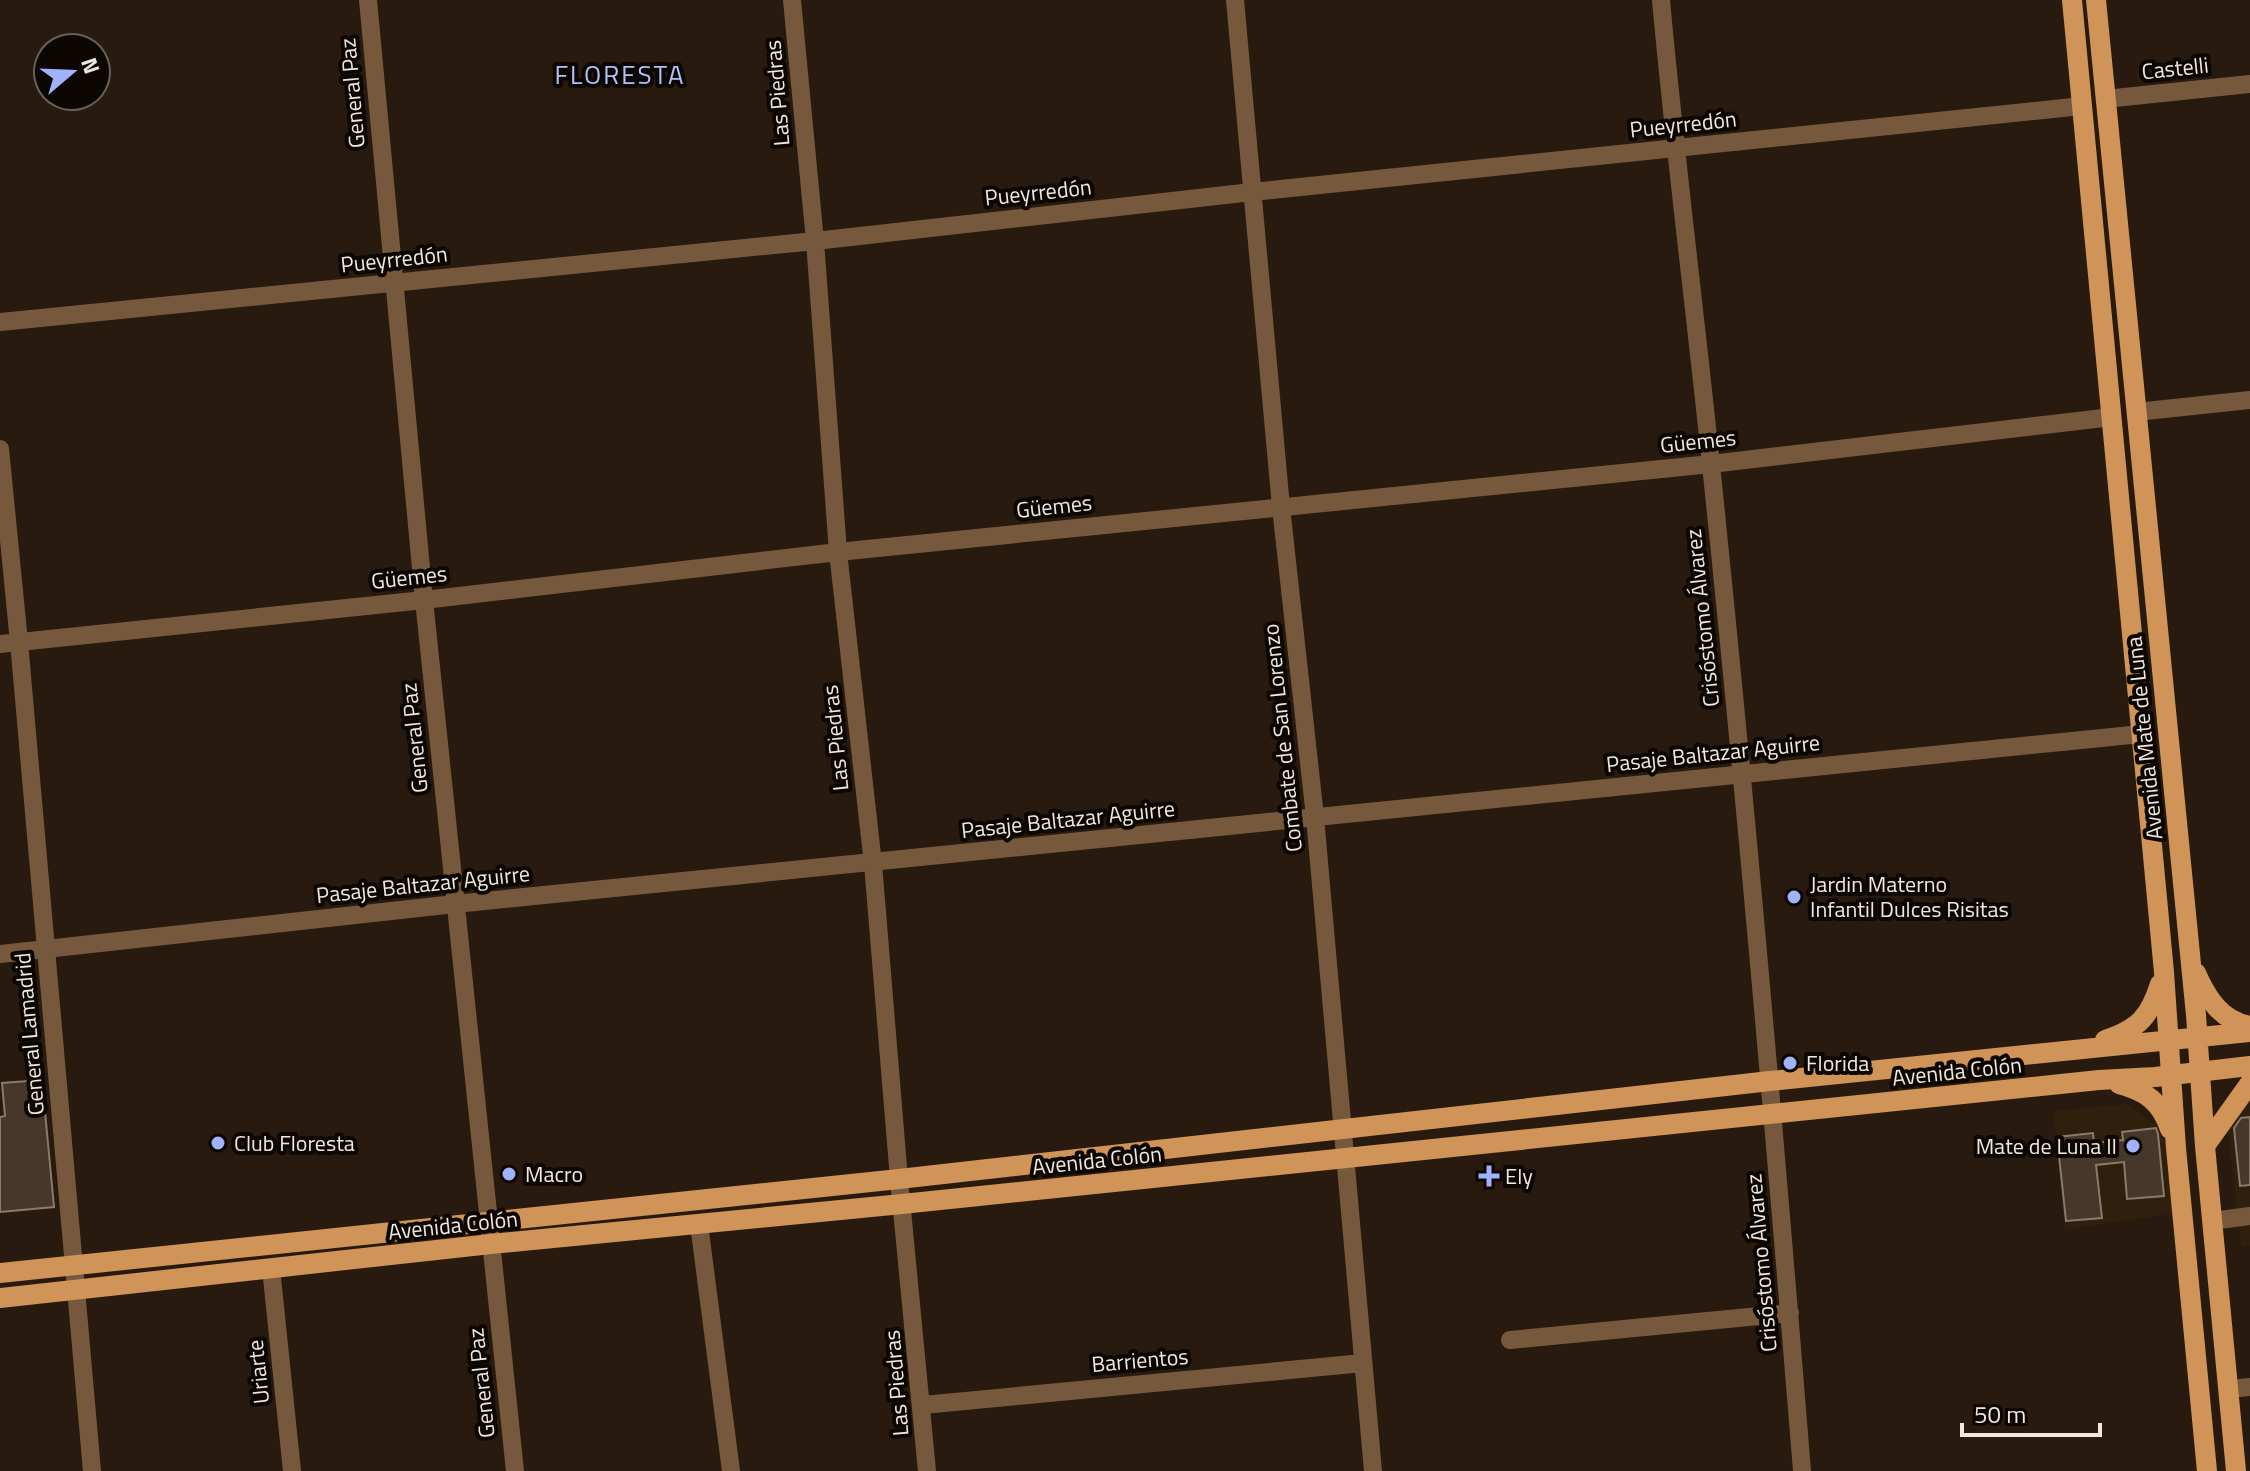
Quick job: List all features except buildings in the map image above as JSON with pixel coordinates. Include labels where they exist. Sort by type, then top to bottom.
[{"type":"main road","name":"Avenida Mate de Luna","points":[[2072,0],[2164,972],[2176,1148],[2207,1471]]},
{"type":"main road","name":"Avenida Mate de Luna","points":[[2096,0],[2198,1038],[2205,1146],[2236,1471]]},
{"type":"main road","points":[[2190,957],[2211,1002],[2220,1012],[2250,1029]]},
{"type":"main road","points":[[2076,1049],[2116,1036],[2145,1019],[2164,972]]},
{"type":"main road","name":"Avenida Colón","points":[[0,1273],[899,1179],[1770,1081],[2198,1038],[2250,1029]]},
{"type":"main road","name":"Avenida Colón","points":[[0,1298],[491,1244],[2250,1066]]},
{"type":"main road","points":[[2099,1080],[2143,1092],[2159,1106],[2176,1148]]},
{"type":"main road","points":[[2205,1146],[2250,1083]]},
{"type":"street","name":"General Paz","points":[[368,0],[424,600],[515,1471]]},
{"type":"street","name":"Las Piedras","points":[[792,0],[815,241],[838,552],[873,864],[927,1471]]},
{"type":"street","name":"Combate de San Lorenzo","points":[[1235,0],[1281,507],[1315,817],[1373,1471]]},
{"type":"street","name":"Crisóstomo Álvarez","points":[[1661,0],[1741,774],[1802,1471]]},
{"type":"street","name":"Castelli","points":[[2105,99],[2250,84]]},
{"type":"street","name":"Pueyrredón","points":[[0,322],[815,241],[1252,192],[2082,106]]},
{"type":"street","points":[[2136,412],[2250,400]]},
{"type":"street","name":"Güemes","points":[[10,643],[424,600],[838,552],[1711,464],[2112,417]]},
{"type":"street","name":"General Lamadrid","points":[[0,449],[10,643],[46,950],[92,1471]]},
{"type":"street","name":"Pasaje Baltazar Aguirre","points":[[0,954],[455,904],[2141,734]]},
{"type":"street","points":[[2212,1221],[2250,1216]]},
{"type":"street","points":[[699,1224],[731,1471]]},
{"type":"street","name":"Uriarte","points":[[271,1268],[292,1471]]},
{"type":"street","points":[[1510,1340],[1790,1313]]},
{"type":"street","name":"Barrientos","points":[[923,1405],[1363,1363]]},
{"type":"street","points":[[2229,1389],[2250,1387]]},
{"type":"shaded area","points":[[2250,1099],[2250,1246],[2241,1247],[2227,1119]]},
{"type":"shaded area","points":[[2126,1104],[2167,1131],[2174,1214],[2065,1229],[2053,1111]]},
{"type":"place","name":"Jardin Materno Infantil Dulces Risitas","points":[[1794,897]]},
{"type":"place","name":"Florida","points":[[1790,1063]]},
{"type":"place","name":"Club Floresta","points":[[218,1143]]},
{"type":"place","name":"Mate de Luna II","points":[[2133,1146]]},
{"type":"place","name":"Macro","points":[[509,1174]]},
{"type":"place","name":"Ely","points":[[1489,1176]]},
{"type":"district","name":"FLORESTA","points":[[620,75]]}]
